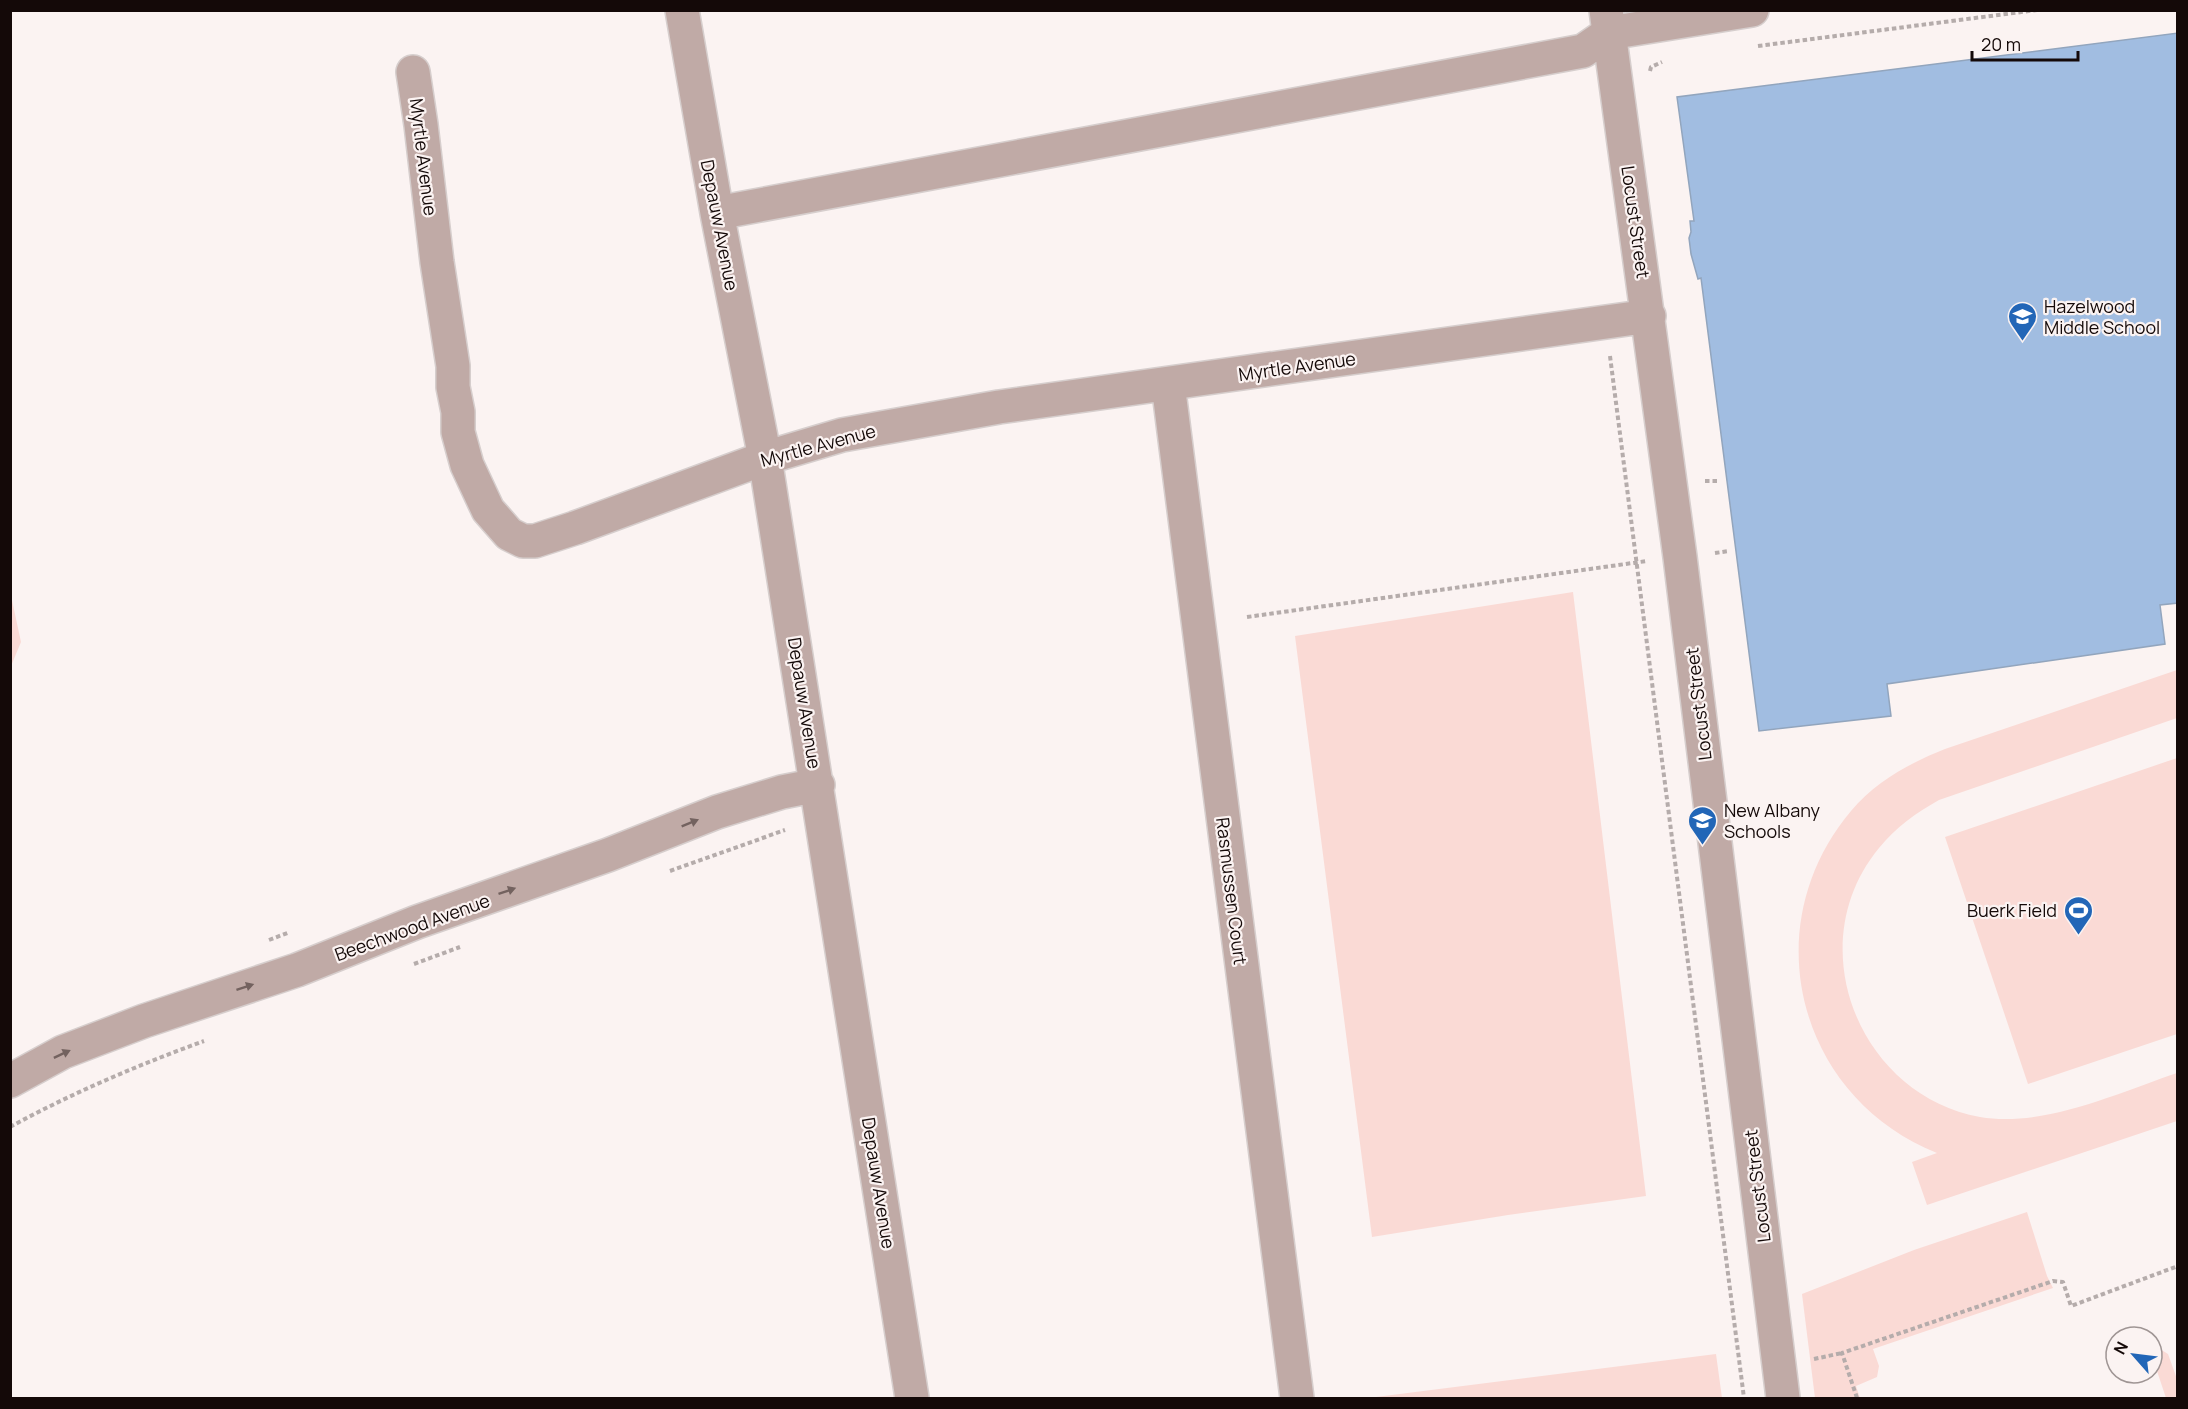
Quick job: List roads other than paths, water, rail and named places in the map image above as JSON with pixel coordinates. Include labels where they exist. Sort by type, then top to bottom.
[{"type":"street","name":"Depauw Avenue","points":[[682,10],[717,213],[765,458],[818,785],[912,1398]]},
{"type":"street","points":[[717,213],[1583,51],[1608,22],[1752,10]]},
{"type":"street","name":"Locust Street","points":[[1608,22],[1680,557],[1783,1398]]},
{"type":"street","name":"Myrtle Avenue","points":[[413,72],[436,262],[453,366],[458,432],[467,465],[488,510],[509,534],[523,541],[535,541],[642,505],[765,458],[842,435],[999,407],[1649,316]]},
{"type":"street","name":"Rasmussen Court","points":[[1168,384],[1297,1398]]},
{"type":"street","name":"Beechwood Avenue","points":[[10,1081],[63,1052],[144,1021],[297,970],[417,922],[608,855],[717,812],[782,792],[818,785]]},
{"type":"place","name":"Hazelwood Middle School","points":[[2023,342]]},
{"type":"place","name":"New Albany Schools","points":[[1703,846]]},
{"type":"place","name":"Buerk Field","points":[[2078,936]]}]
